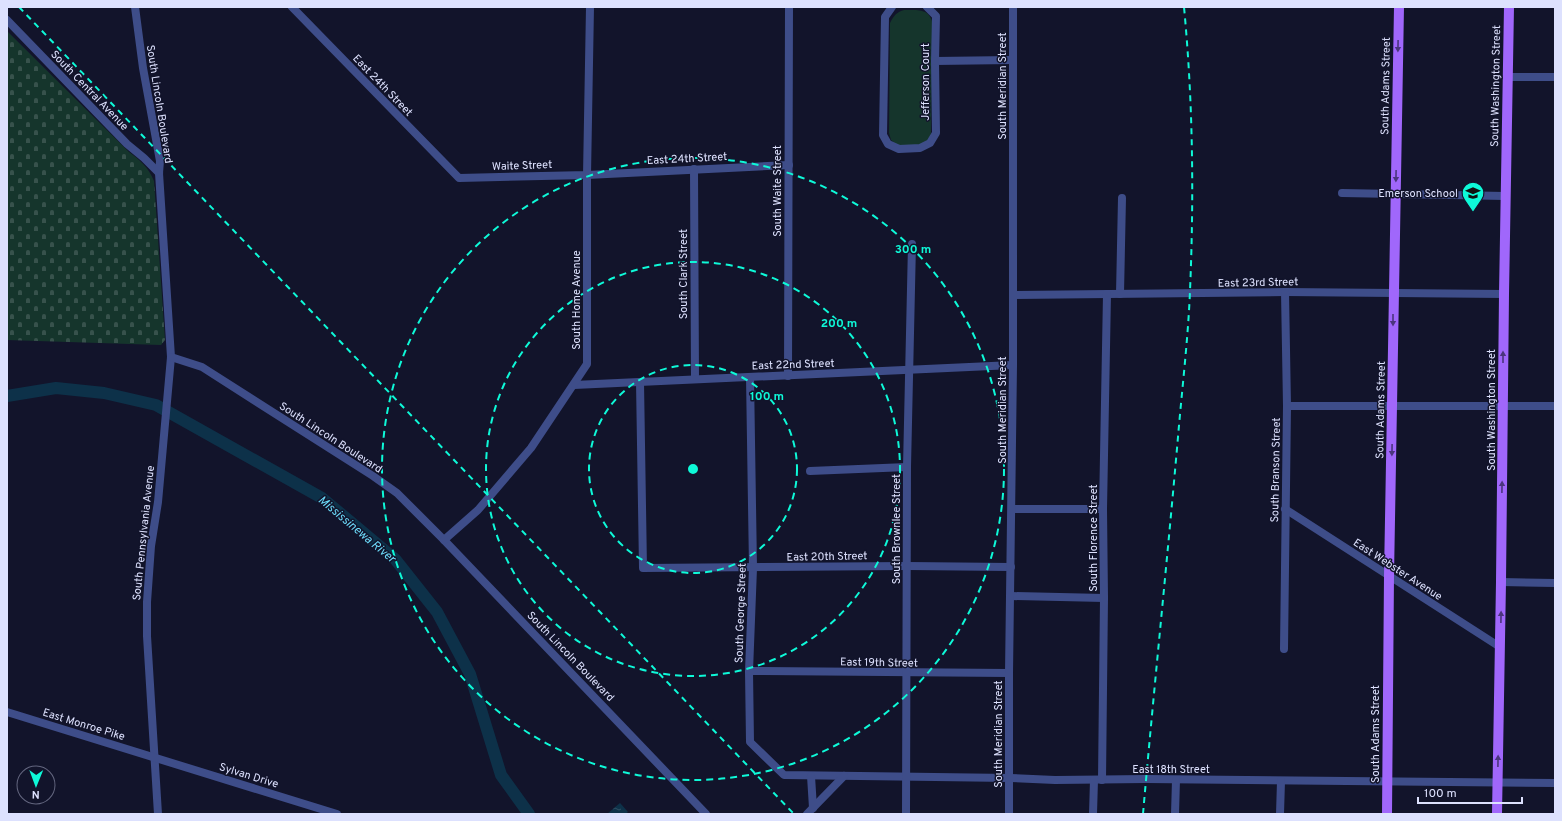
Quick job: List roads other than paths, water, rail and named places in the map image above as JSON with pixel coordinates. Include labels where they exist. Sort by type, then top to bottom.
[{"type":"main road","name":"South Adams Street","points":[[1387,814],[1389,576],[1399,7]]},
{"type":"main road","name":"South Washington Street","points":[[1497,814],[1509,7]]},
{"type":"street","name":"South Lincoln Boulevard","points":[[134,7],[158,152],[171,357],[202,367],[373,476],[397,493],[444,540],[706,814]]},
{"type":"street","name":"East 24th Street","points":[[292,7],[459,178]]},
{"type":"street","name":"South Home Avenue","points":[[444,540],[478,510],[517,466],[531,448],[588,364],[587,174],[590,7]]},
{"type":"street","name":"South Waite Street","points":[[788,376],[789,7]]},
{"type":"street","name":"Jefferson Court","points":[[892,7],[885,17],[883,135],[888,144],[899,149],[920,148],[930,144],[936,133],[936,16],[927,7]]},
{"type":"street","name":"South Meridian Street","points":[[1009,814],[1009,673],[1013,365],[1013,7]]},
{"type":"street","name":"South Central Avenue","points":[[7,20],[127,144],[159,173]]},
{"type":"street","points":[[935,61],[1012,60]]},
{"type":"street","points":[[1508,77],[1555,77]]},
{"type":"street","name":"East 24th Street","points":[[587,174],[788,165]]},
{"type":"street","name":"South Clark Street","points":[[694,169],[695,379]]},
{"type":"street","name":"Waite Street","points":[[459,178],[587,174]]},
{"type":"street","points":[[1342,193],[1505,196]]},
{"type":"street","points":[[1120,294],[1122,198]]},
{"type":"street","name":"South Brownlee Street","points":[[906,814],[908,566],[907,467],[912,244]]},
{"type":"street","name":"East 23rd Street","points":[[1013,295],[1285,292],[1504,294]]},
{"type":"street","name":"South Branson Street","points":[[1284,649],[1287,406],[1285,292]]},
{"type":"street","name":"South Florence Street","points":[[1093,814],[1098,780],[1104,598],[1103,509],[1107,294]]},
{"type":"street","name":"South Pennsylvania Avenue","points":[[158,814],[147,636],[147,602],[151,546],[158,502],[171,357]]},
{"type":"street","name":"East 22nd Street","points":[[574,385],[1013,365]]},
{"type":"street","name":"South George Street","points":[[750,377],[752,568],[749,671],[750,742],[784,775],[844,776]]},
{"type":"street","name":"East 20th Street","points":[[640,382],[643,568],[908,566],[1011,567]]},
{"type":"street","points":[[1287,406],[1555,406]]},
{"type":"street","points":[[810,471],[907,467]]},
{"type":"street","points":[[1012,509],[1103,509]]},
{"type":"street","name":"East Webster Avenue","points":[[1285,509],[1500,647]]},
{"type":"street","points":[[1501,582],[1555,583]]},
{"type":"street","points":[[1011,596],[1104,598]]},
{"type":"street","name":"East 19th Street","points":[[749,671],[1009,673]]},
{"type":"street","name":"East Monroe Pike","points":[[7,712],[155,757]]},
{"type":"street","name":"Sylvan Drive","points":[[155,757],[336,814]]},
{"type":"street","points":[[810,811],[811,776]]},
{"type":"street","points":[[810,811],[844,776]]},
{"type":"street","name":"East 18th Street","points":[[844,776],[1098,780],[1555,783]]},
{"type":"street","points":[[1175,814],[1176,780]]},
{"type":"street","points":[[1280,814],[1281,781]]},
{"type":"water","points":[[620,803],[628,812],[625,814],[607,814]]},
{"type":"waterway","name":"Mississinewa River","points":[[7,396],[56,388],[104,393],[156,405],[322,498],[395,559],[437,612],[470,674],[501,775],[529,814]]},
{"type":"railway","points":[[19,7],[794,814]]},
{"type":"railway","points":[[1143,814],[1189,309],[1192,220],[1192,149],[1184,7]]},
{"type":"place","name":"Emerson School","points":[[1473,212]]}]
